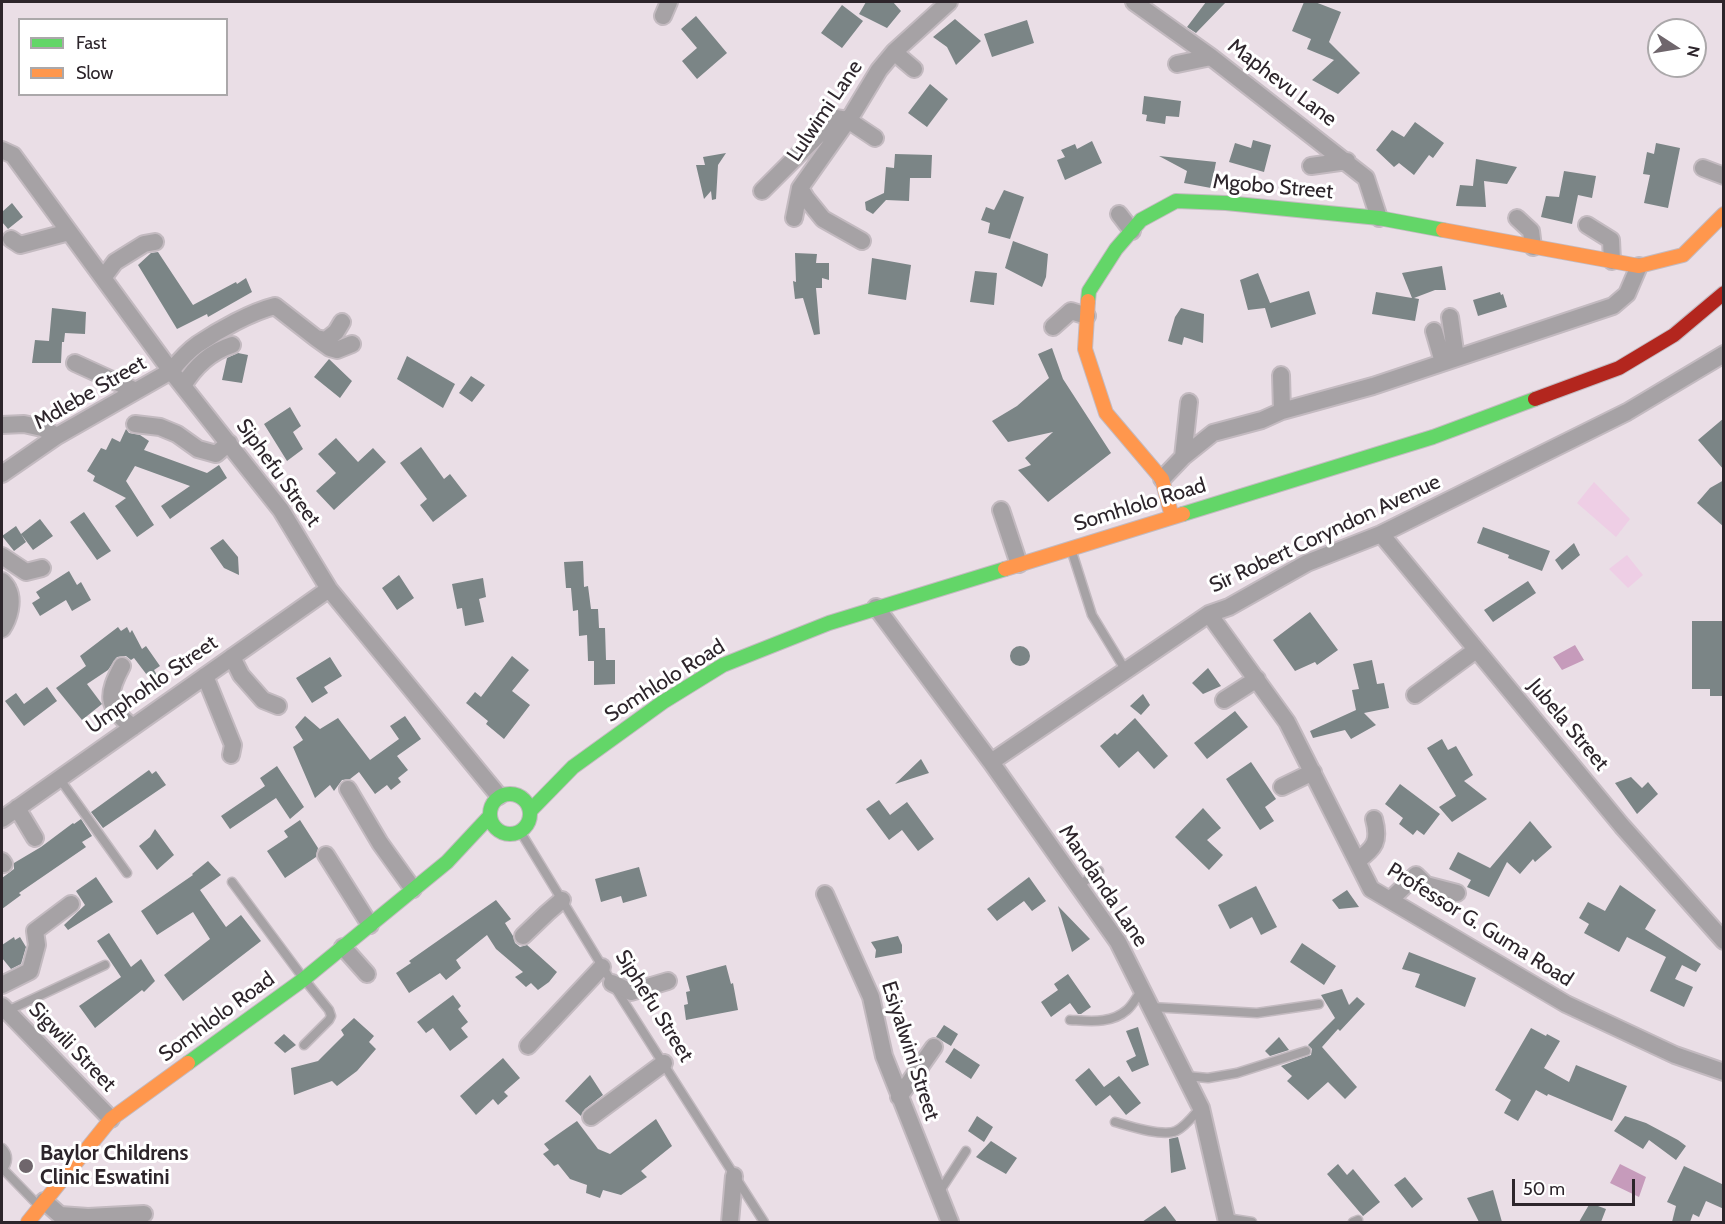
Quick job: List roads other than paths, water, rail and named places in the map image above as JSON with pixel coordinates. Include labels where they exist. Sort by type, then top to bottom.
[{"type":"main road","name":"Mgobo Street","points":[[1172,517],[1162,479],[1106,413],[1085,349],[1089,291],[1116,249],[1141,220],[1176,201],[1226,203],[1379,218],[1640,266],[1683,255],[1724,214]]},
{"type":"main road","name":"Somhlolo Road","points":[[447,862],[503,834],[515,834],[520,831],[528,823],[530,811],[573,766],[663,702],[723,665],[829,623],[1433,437],[1619,368],[1674,335],[1724,293]]},
{"type":"main road","name":"Somhlolo Road","points":[[28,1222],[111,1119],[304,980],[447,862],[489,817],[491,805],[507,795],[573,766]]},
{"type":"main road","points":[[507,795],[525,801],[530,811]]},
{"type":"main road","points":[[489,817],[494,827],[503,834]]},
{"type":"street","name":"Lulwimi Lane","points":[[862,241],[823,219],[800,188],[848,120],[879,70],[894,52],[949,2]]},
{"type":"street","name":"Maphevu Lane","points":[[1134,2],[1347,161],[1366,178],[1379,218]]},
{"type":"street","points":[[894,52],[914,69]]},
{"type":"street","points":[[1177,64],[1210,57]]},
{"type":"street","points":[[762,191],[835,118],[848,120],[875,138]]},
{"type":"street","name":"Siphefu Street","points":[[2,150],[13,155],[171,371],[281,510],[329,589],[507,795]]},
{"type":"street","points":[[1311,166],[1347,161]]},
{"type":"street","points":[[1703,168],[1724,176]]},
{"type":"street","points":[[794,218],[800,188]]},
{"type":"street","points":[[1119,214],[1132,231]]},
{"type":"street","points":[[1517,218],[1531,231],[1533,247]]},
{"type":"street","points":[[1587,225],[1611,240],[1612,261]]},
{"type":"street","points":[[11,239],[20,244],[69,232]]},
{"type":"street","points":[[103,278],[115,262],[144,244],[155,242]]},
{"type":"street","points":[[1162,479],[1213,433],[1373,386],[1613,306],[1627,294],[1640,266]]},
{"type":"street","name":"Mdlebe Street","points":[[2,474],[57,436],[171,371],[197,345],[260,310],[275,306],[316,338]]},
{"type":"street","points":[[1053,327],[1071,311],[1087,316]]},
{"type":"street","points":[[1450,317],[1450,360]]},
{"type":"street","points":[[316,338],[326,340],[336,332],[342,322]]},
{"type":"street","points":[[1434,331],[1450,360]]},
{"type":"street","points":[[316,338],[337,350],[352,344]]},
{"type":"street","points":[[183,386],[192,371],[218,350],[232,345]]},
{"type":"street","name":"Sir Robert Coryndon Avenue","points":[[991,762],[1209,614],[1229,607],[1306,563],[1381,534],[1627,412],[1724,354]]},
{"type":"street","points":[[75,363],[136,391]]},
{"type":"street","points":[[1281,375],[1282,411]]},
{"type":"street","points":[[1183,458],[1189,402]]},
{"type":"street","points":[[2,425],[24,424],[42,428],[57,436]]},
{"type":"street","points":[[135,424],[160,427],[177,434],[198,449],[216,454],[229,443]]},
{"type":"street","points":[[1001,510],[1019,564]]},
{"type":"street","name":"Jubela Street","points":[[1381,534],[1622,826],[1724,941]]},
{"type":"street","points":[[2,556],[26,572],[42,568]]},
{"type":"street","points":[[2,580],[9,590],[11,607],[2,629]]},
{"type":"street","name":"Umphohlo Street","points":[[2,819],[329,589]]},
{"type":"street","name":"Mandanda Lane","points":[[876,608],[991,762],[1118,942],[1201,1108],[1227,1220]]},
{"type":"street","name":"Professor G. Guma Road","points":[[1209,614],[1287,722],[1371,889],[1566,1004],[1675,1055],[1724,1072]]},
{"type":"street","points":[[1415,695],[1476,650]]},
{"type":"street","points":[[232,657],[241,675],[263,700],[278,706]]},
{"type":"street","points":[[122,666],[112,686],[112,705],[119,717],[133,726]]},
{"type":"street","points":[[205,676],[233,745],[231,755]]},
{"type":"street","points":[[1224,700],[1257,679]]},
{"type":"street","points":[[1282,787],[1313,772]]},
{"type":"street","points":[[348,789],[375,834],[413,889]]},
{"type":"street","points":[[17,808],[35,838]]},
{"type":"street","points":[[1357,861],[1372,850],[1378,833],[1374,819]]},
{"type":"street","points":[[326,855],[370,925]]},
{"type":"street","points":[[1389,900],[1416,875],[1426,885],[1457,892]]},
{"type":"street","name":"Esiyalwini Street","points":[[825,894],[872,997],[884,1056],[950,1222]]},
{"type":"street","points":[[523,936],[562,900]]},
{"type":"street","points":[[2,985],[30,971],[37,945],[35,931],[71,904]]},
{"type":"street","points":[[343,947],[367,974]]},
{"type":"street","points":[[528,1046],[602,967]]},
{"type":"street","points":[[612,983],[632,992],[668,981]]},
{"type":"street","name":"Sigwili Street","points":[[4,1009],[111,1119]]},
{"type":"street","points":[[899,1096],[934,1047]]},
{"type":"street","points":[[591,1117],[664,1063]]},
{"type":"street","points":[[730,1222],[734,1176]]},
{"type":"street","points":[[41,1204],[60,1215],[88,1217],[144,1214]]},
{"type":"lane","points":[[1071,548],[1092,615],[1126,671]]},
{"type":"lane","points":[[59,778],[127,873]]},
{"type":"lane","name":"Siphefu Street","points":[[520,831],[602,967],[764,1222]]},
{"type":"lane","points":[[1078,886],[1099,871]]},
{"type":"lane","points":[[232,882],[304,980],[329,1010],[331,1016],[329,1020],[304,1045]]},
{"type":"lane","points":[[4,1009],[105,965]]},
{"type":"lane","points":[[1070,1020],[1098,1022],[1116,1017],[1128,1009],[1142,990]]},
{"type":"lane","points":[[1151,1007],[1257,1013],[1319,1004]]},
{"type":"lane","points":[[1185,1076],[1208,1078],[1237,1073],[1306,1052]]},
{"type":"lane","points":[[1115,1122],[1149,1132],[1174,1132],[1188,1122],[1201,1108]]},
{"type":"lane","points":[[2,1148],[7,1160],[2,1170],[41,1204]]},
{"type":"lane","points":[[938,1194],[966,1151]]},
{"type":"lane","points":[[1227,1220],[1252,1222]]},
{"type":"place","name":"Baylor Childrens Clinic Eswatini","points":[[26,1166]]}]
